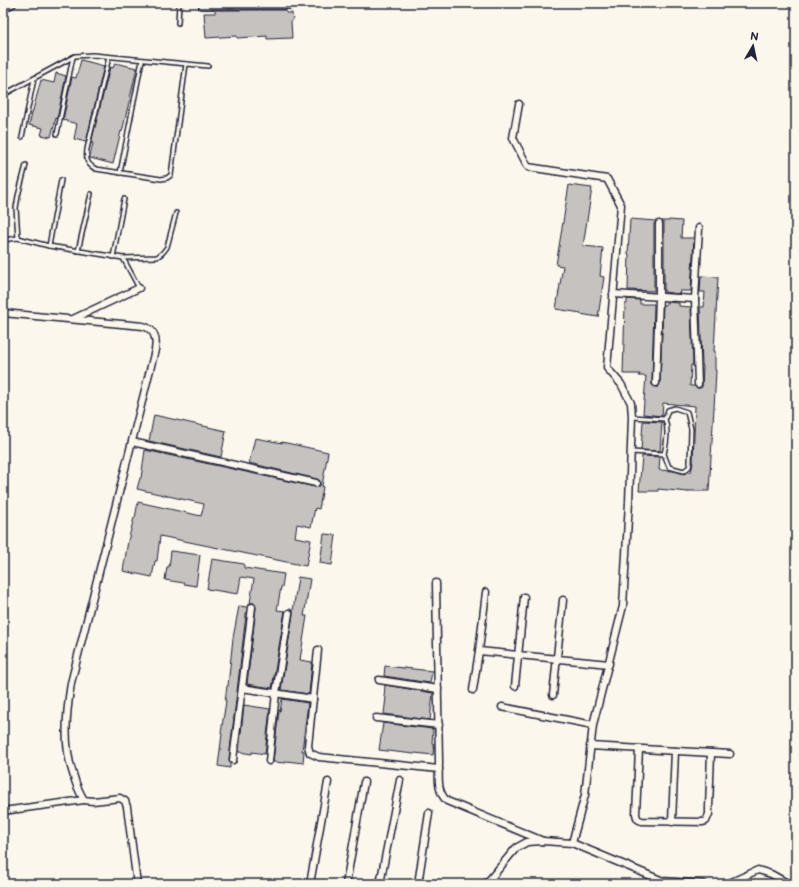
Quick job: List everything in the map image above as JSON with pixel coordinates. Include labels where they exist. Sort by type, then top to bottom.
[{"type":"street","points":[[3,8],[12,3]]},
{"type":"street","points":[[519,104],[512,138],[528,167],[607,179],[621,205],[607,368],[621,384],[631,403],[632,417],[623,606],[593,725],[585,795],[572,843]]},
{"type":"street","points":[[656,383],[659,224]]},
{"type":"street","points":[[698,384],[695,299],[699,228]]},
{"type":"street","points":[[72,319],[139,288]]},
{"type":"street","points":[[614,294],[695,299]]},
{"type":"street","points":[[3,313],[143,326],[152,330],[155,337],[156,344],[71,683],[67,716],[67,745],[74,778],[84,800]]},
{"type":"street","points":[[132,442],[316,483]]},
{"type":"street","points":[[436,583],[440,793],[447,801],[543,840]]},
{"type":"street","points":[[473,690],[486,592]]},
{"type":"street","points":[[515,686],[524,597]]},
{"type":"street","points":[[554,695],[563,600]]},
{"type":"street","points":[[233,760],[252,607]]},
{"type":"street","points":[[269,761],[276,693],[288,613]]},
{"type":"street","points":[[318,650],[308,746],[310,753],[318,757],[439,768]]},
{"type":"street","points":[[479,651],[609,664]]},
{"type":"street","points":[[379,680],[438,689]]},
{"type":"street","points":[[242,688],[313,699]]},
{"type":"street","points":[[502,707],[593,725]]},
{"type":"street","points":[[376,718],[439,725]]},
{"type":"street","points":[[590,746],[730,754]]},
{"type":"street","points":[[639,749],[636,814],[637,818],[642,821],[706,821],[709,814],[711,753]]},
{"type":"street","points":[[672,822],[675,751]]},
{"type":"street","points":[[380,884],[400,780]]},
{"type":"street","points":[[310,884],[328,782]]},
{"type":"street","points":[[346,884],[364,782]]},
{"type":"street","points":[[3,811],[84,800],[92,801],[120,798],[125,801],[127,808],[137,884]]},
{"type":"street","points":[[418,884],[429,813]]},
{"type":"street","points":[[486,884],[516,848],[527,842],[543,840],[572,843],[663,881],[704,884]]},
{"type":"street","points":[[726,884],[758,870],[771,874],[789,884]]},
{"type":"lane","points":[[178,23],[179,3]]},
{"type":"lane","points":[[201,3],[201,7],[290,7],[290,3]]},
{"type":"lane","points":[[3,95],[73,57],[93,55],[208,66]]},
{"type":"lane","points":[[57,134],[73,57]]},
{"type":"lane","points":[[109,57],[87,149],[88,164],[96,169],[162,179],[168,178],[170,175],[186,64]]},
{"type":"lane","points":[[120,173],[142,60]]},
{"type":"lane","points":[[22,137],[34,79]]},
{"type":"lane","points":[[18,238],[16,208],[26,165]]},
{"type":"lane","points":[[49,246],[61,180]]},
{"type":"lane","points":[[78,251],[91,194]]},
{"type":"lane","points":[[113,257],[124,199]]},
{"type":"lane","points":[[3,240],[18,238],[49,246],[113,257],[157,257],[165,252],[176,213]]},
{"type":"lane","points":[[123,258],[139,288]]},
{"type":"lane","points":[[675,408],[686,412],[691,429],[690,463],[689,467],[684,471],[669,467],[664,454],[667,426],[665,418],[668,410],[675,408]]},
{"type":"lane","points":[[632,417],[665,418]]},
{"type":"lane","points":[[631,452],[664,454]]},
{"type":"building","points":[[214,3],[286,3],[286,4],[215,4]]},
{"type":"building","points":[[215,10],[286,10],[286,13],[292,13],[292,38],[267,39],[267,36],[237,38],[237,36],[206,38],[204,13],[215,13]]},
{"type":"building","points":[[81,60],[104,66],[86,142],[74,139],[77,124],[63,120],[72,77],[76,78]]},
{"type":"building","points":[[115,63],[137,68],[113,164],[90,157],[93,143],[91,143],[110,67],[113,68]]},
{"type":"building","points":[[56,73],[66,76],[57,119],[56,118],[51,137],[41,135],[43,128],[29,125],[41,80],[54,83]]},
{"type":"building","points":[[569,185],[592,188],[583,246],[603,248],[600,276],[604,277],[598,317],[556,309],[563,266],[556,265]]},
{"type":"building","points":[[630,219],[656,221],[654,224],[654,291],[628,290]]},
{"type":"building","points":[[662,221],[682,221],[681,238],[694,238],[691,291],[680,291],[679,294],[664,292],[664,224]]},
{"type":"building","points":[[701,276],[718,277],[714,351],[716,370],[709,491],[688,492],[658,489],[658,491],[639,491],[642,456],[660,457],[659,470],[674,471],[684,474],[691,472],[693,463],[695,406],[663,403],[662,416],[643,414],[646,376],[639,376],[640,374],[623,374],[625,304],[627,304],[627,299],[640,300],[640,304],[654,304],[652,385],[655,387],[658,387],[660,383],[663,305],[666,305],[666,302],[679,303],[679,306],[691,307],[693,365],[691,365],[690,386],[700,388],[702,387],[703,366],[700,307],[704,307],[705,292],[700,292]]},
{"type":"building","points":[[154,415],[226,431],[221,457],[149,441]]},
{"type":"building","points":[[643,421],[662,422],[660,451],[641,450]]},
{"type":"building","points":[[255,438],[328,452],[319,509],[315,508],[311,527],[297,524],[295,537],[311,540],[306,566],[160,536],[157,561],[155,561],[152,577],[123,571],[128,541],[138,502],[201,516],[204,504],[137,489],[141,478],[145,450],[315,487],[320,486],[320,481],[317,479],[249,463]]},
{"type":"building","points":[[324,534],[336,535],[332,565],[320,563]]},
{"type":"building","points":[[171,551],[200,555],[196,586],[165,580],[167,567],[169,567]]},
{"type":"building","points":[[212,559],[244,564],[244,568],[284,574],[277,610],[285,611],[272,688],[247,684],[256,608],[254,603],[250,603],[254,579],[241,577],[238,594],[207,589]]},
{"type":"building","points":[[298,577],[310,579],[304,616],[307,616],[300,660],[312,662],[309,694],[281,690]]},
{"type":"building","points":[[239,606],[247,607],[229,759],[230,768],[218,766],[233,638]]},
{"type":"building","points":[[385,666],[432,671],[430,683],[384,676]]},
{"type":"building","points":[[385,685],[433,693],[430,720],[384,714],[386,697],[384,697]]},
{"type":"building","points":[[282,699],[308,703],[302,751],[304,751],[303,763],[286,761],[286,763],[273,762],[279,710],[280,711]]},
{"type":"building","points":[[244,705],[270,709],[265,754],[239,752]]},
{"type":"building","points":[[383,723],[433,729],[433,755],[379,750]]}]
